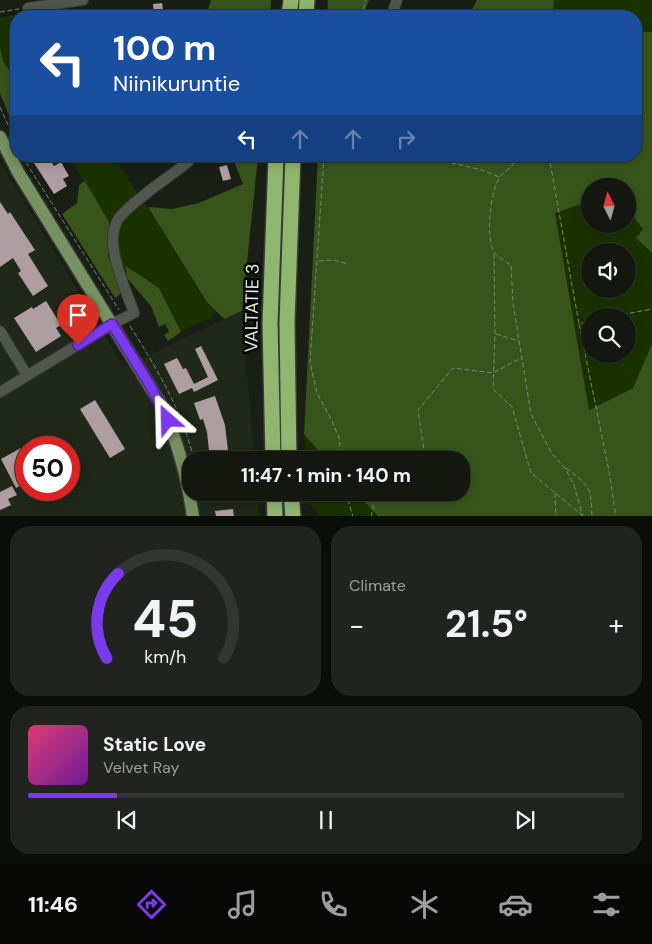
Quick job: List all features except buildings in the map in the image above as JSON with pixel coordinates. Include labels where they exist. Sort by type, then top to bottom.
[{"type":"highway","name":"VALTATIE 3","points":[[273,451],[270,323],[276,162]]},
{"type":"highway","name":"VALTATIE 3","points":[[289,451],[287,313],[293,162]]},
{"type":"highway","points":[[274,501],[275,516]]},
{"type":"highway","points":[[292,501],[293,516]]},
{"type":"main road","points":[[0,137],[10,156]]},
{"type":"main road","points":[[13,162],[151,387],[174,434],[183,461],[193,516]]},
{"type":"street","points":[[28,8],[83,0]]},
{"type":"street","points":[[0,392],[112,324],[134,313],[114,251],[113,234],[118,219],[129,208],[188,162]]},
{"type":"street","points":[[0,331],[27,375]]},
{"type":"path","points":[[14,10],[28,8]]},
{"type":"path","points":[[0,107],[10,130]]},
{"type":"path","points":[[26,162],[172,396],[187,432],[192,451]]},
{"type":"path","points":[[323,162],[310,362],[317,393],[340,440],[339,451]]},
{"type":"path","points":[[451,162],[500,177]]},
{"type":"path","points":[[516,162],[515,165],[500,177],[492,200],[489,225],[494,252],[495,333],[493,389],[512,407],[531,473],[582,516]]},
{"type":"path","points":[[550,162],[616,516]]},
{"type":"path","points":[[494,252],[511,266],[513,303],[531,414],[552,454],[584,482],[592,493],[592,516]]},
{"type":"path","points":[[318,261],[333,260],[348,264]]},
{"type":"path","points":[[636,312],[652,309]]},
{"type":"path","points":[[495,333],[519,341]]},
{"type":"path","points":[[424,451],[418,410],[453,368],[493,373],[522,357]]},
{"type":"path","points":[[566,468],[574,485],[582,516]]},
{"type":"path","points":[[555,492],[556,516]]},
{"type":"path","points":[[349,501],[353,516]]},
{"type":"path","points":[[371,516],[374,501]]},
{"type":"shaded area","points":[[0,162],[124,367],[242,311],[253,451],[182,451],[182,501],[258,501],[259,516],[0,516]]},
{"type":"green space","points":[[211,0],[271,0],[270,10],[208,10]]},
{"type":"green space","points":[[328,0],[369,0],[365,10],[327,10]]},
{"type":"green space","points":[[477,0],[554,0],[553,10],[472,10]]},
{"type":"green space","points":[[554,0],[652,0],[652,32],[642,32],[642,10],[553,10]]},
{"type":"green space","points":[[10,16],[10,71],[3,61],[0,46],[0,18]]},
{"type":"green space","points":[[642,32],[652,32],[652,253],[636,238],[643,229],[636,220],[636,178],[581,178],[581,204],[555,213],[589,410],[633,388],[652,344],[652,516],[378,516],[364,501],[470,501],[470,451],[319,451],[304,434],[318,162],[642,162]]},
{"type":"green space","points":[[0,46],[3,61],[10,71],[10,118],[0,93]]},
{"type":"green space","points":[[73,162],[117,162],[138,195],[122,207],[115,220],[109,222]]},
{"type":"green space","points":[[234,162],[257,162],[242,311],[224,319],[206,301],[148,207],[172,209],[199,203],[243,184]]},
{"type":"green space","points":[[85,181],[109,222],[108,256],[122,285],[122,293],[115,298],[62,214],[77,203],[79,185]]},
{"type":"green space","points":[[143,200],[205,301],[215,310],[212,317],[181,332],[159,288],[127,266],[127,278],[119,258],[116,243],[117,229],[122,220]]},
{"type":"green space","points":[[581,204],[581,233],[636,233],[636,221],[643,230],[636,238],[652,253],[652,344],[633,388],[589,410],[555,213]]},
{"type":"green space","points":[[126,266],[159,288],[181,332],[168,341],[164,335],[169,331],[165,324],[159,327],[151,306],[127,278]]},
{"type":"green space","points":[[304,434],[319,451],[305,451]]},
{"type":"green space","points":[[310,501],[364,501],[378,516],[320,516]]},
{"type":"route","points":[[78,345],[112,324],[151,387],[168,420]]}]
